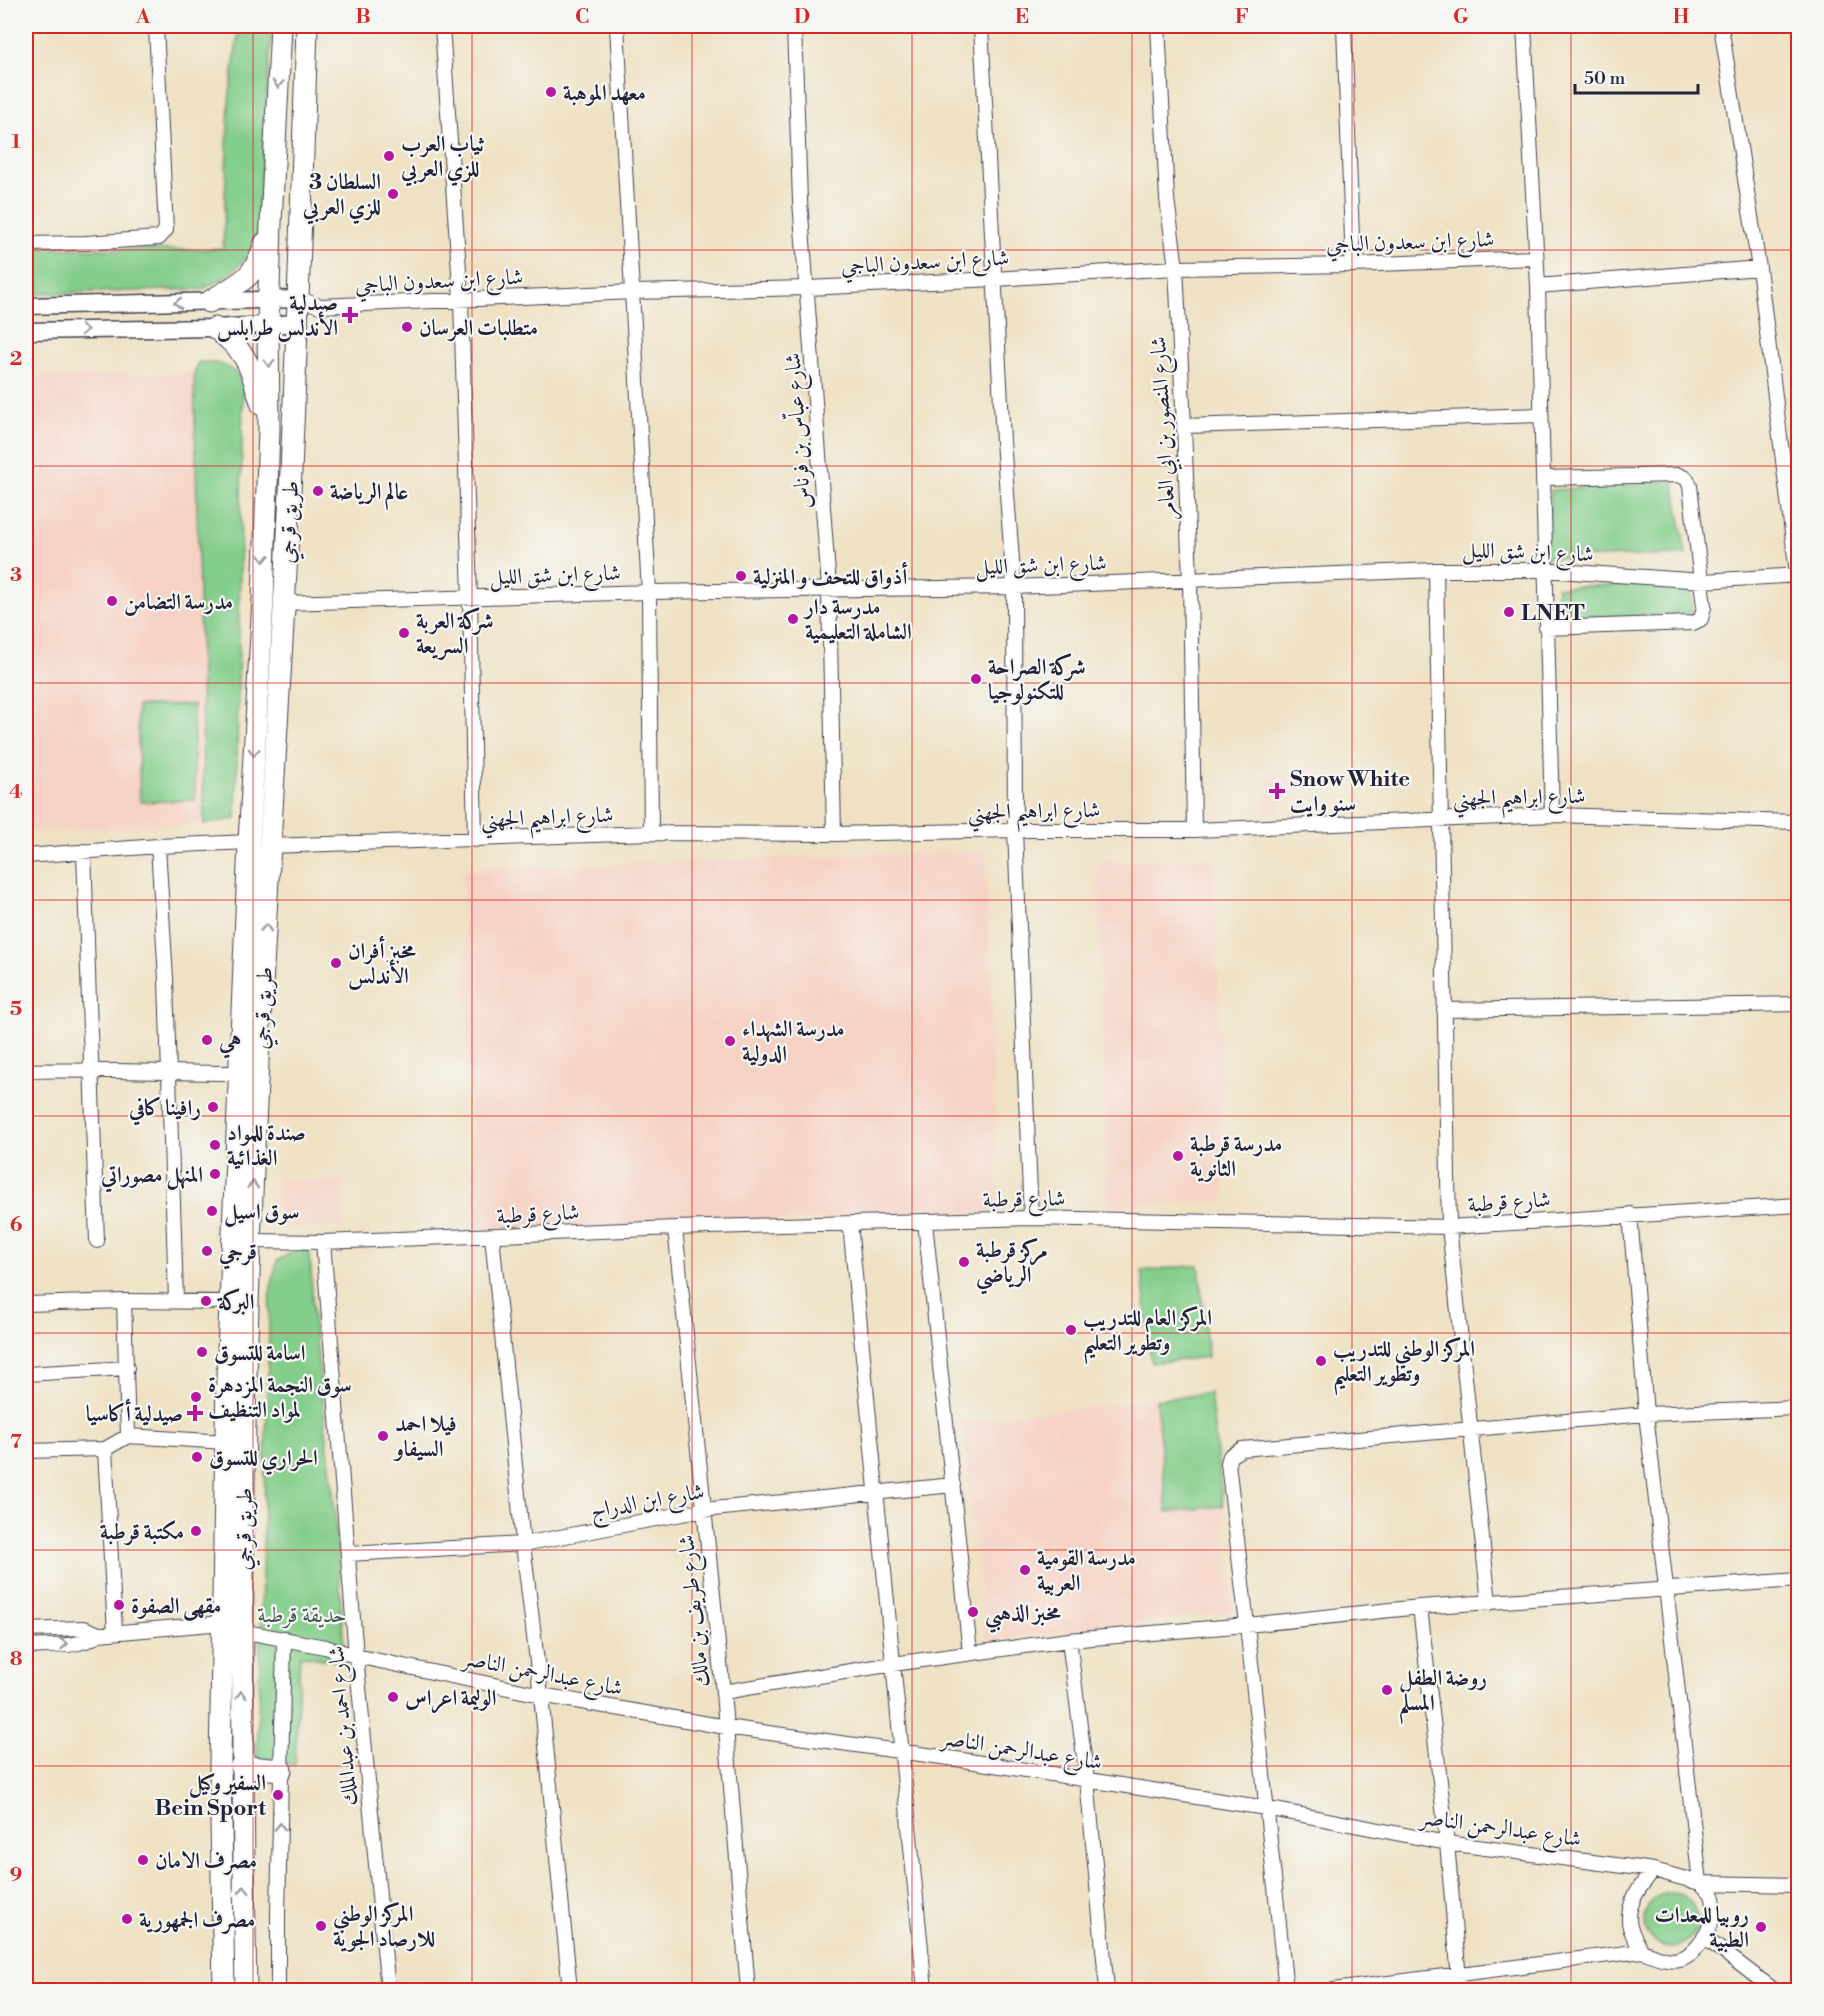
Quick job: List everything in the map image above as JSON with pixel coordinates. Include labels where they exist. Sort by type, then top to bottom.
[{"type":"highway","name":"طريق قرجي","points":[[224,1990],[220,1764],[232,1627],[251,1241],[263,600],[269,429],[268,325],[281,26]]},
{"type":"highway","name":"طريق قرجي","points":[[246,1990],[241,1766],[232,1627],[226,1442],[240,1073],[259,844],[284,603],[298,323],[307,303],[307,26]]},
{"type":"highway","points":[[209,302],[244,281],[255,269],[271,223]]},
{"type":"highway","points":[[215,328],[236,344],[248,362],[254,375],[269,429]]},
{"type":"highway","points":[[241,1766],[281,1770]]},
{"type":"street","points":[[26,244],[159,238],[166,230],[156,26]]},
{"type":"street","points":[[442,26],[461,300],[475,840]]},
{"type":"street","points":[[617,26],[649,592],[651,833]]},
{"type":"street","name":"شارع عباّس بن فرناس","points":[[794,26],[800,201],[829,588],[834,834]]},
{"type":"street","points":[[981,26],[994,279],[1014,586],[1015,830],[1031,1218]]},
{"type":"street","name":"شارع المنصور بن ابي العامر","points":[[1158,26],[1167,199],[1176,268],[1184,426],[1190,580],[1194,830]]},
{"type":"street","points":[[1344,26],[1353,265]]},
{"type":"street","points":[[1524,26],[1538,286],[1552,814]]},
{"type":"street","points":[[1721,26],[1759,268],[1798,578]]},
{"type":"street","name":"شارع ابن سعدون الباجي","points":[[307,303],[808,288],[1176,268],[1353,265],[1535,258]]},
{"type":"street","points":[[1538,286],[1759,268]]},
{"type":"street","points":[[26,306],[269,300],[307,303]]},
{"type":"street","points":[[26,331],[215,328],[298,323]]},
{"type":"street","points":[[1184,426],[1540,415]]},
{"type":"street","points":[[1543,478],[1672,475],[1683,477],[1690,486],[1703,581],[1704,607],[1701,619],[1693,623],[1546,628]]},
{"type":"street","points":[[1436,570],[1439,818],[1449,1227],[1490,1603]]},
{"type":"street","name":"شارع ابن شق الليل","points":[[284,603],[649,592],[1014,586],[1436,570],[1544,570],[1703,581],[1798,578]]},
{"type":"street","name":"شارع ابراهيم الجهني","points":[[26,856],[158,846],[475,840],[651,833],[834,834],[1015,830],[1194,830],[1552,814],[1798,822]]},
{"type":"street","points":[[158,846],[169,1073],[176,1300]]},
{"type":"street","points":[[84,851],[97,1241]]},
{"type":"street","points":[[1444,1010],[1798,1004]]},
{"type":"street","points":[[26,1071],[240,1073]]},
{"type":"street","name":"شارع قرطبة","points":[[251,1241],[323,1242],[675,1228],[1031,1218],[1449,1227],[1798,1205]]},
{"type":"street","points":[[1333,1990],[1642,1951],[1668,1960],[1679,1959],[1691,1953],[1711,1924],[1714,1911],[1711,1893],[1700,1883],[1665,1591],[1646,1414],[1630,1214]]},
{"type":"street","points":[[925,1222],[970,1653]]},
{"type":"street","points":[[850,1224],[925,1990]]},
{"type":"street","name":"شارع طريف بن مالك","points":[[675,1228],[723,1692],[748,1990]]},
{"type":"street","points":[[492,1236],[570,1990]]},
{"type":"street","name":"شارع احمد بن عبدالملك","points":[[323,1242],[356,1656],[388,1990]]},
{"type":"street","points":[[26,1304],[176,1300],[232,1302]]},
{"type":"street","points":[[124,1301],[128,1436]]},
{"type":"street","points":[[26,1374],[127,1368]]},
{"type":"street","points":[[1286,1990],[1228,1463],[1230,1456],[1242,1449],[1646,1414],[1798,1408]]},
{"type":"street","points":[[26,1451],[105,1449],[128,1436],[226,1442]]},
{"type":"street","points":[[105,1449],[115,1632]]},
{"type":"street","name":"شارع ابن الدراج","points":[[349,1554],[523,1544],[703,1510],[953,1485]]},
{"type":"street","points":[[723,1692],[893,1664],[1069,1640],[1420,1607],[1798,1580]]},
{"type":"street","points":[[1420,1607],[1447,1843],[1460,1990]]},
{"type":"street","name":"شارع عبدالرحمن الناصر","points":[[99,1634],[232,1627],[541,1695],[726,1727],[956,1759],[1266,1808],[1447,1843],[1654,1870],[1700,1883],[1798,1885]]},
{"type":"street","points":[[26,1630],[84,1628],[99,1634],[92,1640],[82,1643],[26,1647]]},
{"type":"street","points":[[278,1990],[284,1638]]},
{"type":"street","points":[[1069,1640],[1087,1780],[1107,1990]]},
{"type":"street","points":[[1642,1951],[1631,1932],[1629,1920],[1631,1906],[1640,1884],[1654,1870]]},
{"type":"street","points":[[1704,1937],[1774,1990]]},
{"type":"shaded area","name":"مدرسة التضامن","points":[[194,373],[204,824],[26,832],[26,377]]},
{"type":"shaded area","name":"Snow White سنو وايت","points":[[1289,775],[1291,786],[1279,795],[1280,814],[1265,814],[1264,797],[1269,795],[1267,777]]},
{"type":"shaded area","name":"مدرسة الشهداء الدولية","points":[[986,850],[998,1212],[474,1231],[462,870]]},
{"type":"shaded area","points":[[1214,858],[1225,1201],[1108,1205],[1097,862]]},
{"type":"shaded area","points":[[343,1180],[343,1227],[277,1228],[277,1181]]},
{"type":"shaded area","points":[[1210,1393],[1234,1612],[986,1641],[962,1422]]},
{"type":"green space","points":[[239,26],[272,26],[256,247],[228,276],[203,289],[26,294],[26,248],[191,250],[223,248],[229,101]]},
{"type":"green space","points":[[198,362],[224,365],[243,382],[236,819],[204,824],[194,373]]},
{"type":"green space","points":[[1674,481],[1686,555],[1545,558],[1551,490]]},
{"type":"green space","points":[[1690,583],[1693,613],[1556,619],[1557,587]]},
{"type":"green space","points":[[193,705],[195,800],[140,802],[137,706]]},
{"type":"green space","name":"حديقة قرطبة","points":[[304,1247],[308,1251],[311,1269],[313,1315],[334,1501],[345,1663],[300,1655],[295,1765],[260,1763],[257,1756],[270,1292],[277,1261]]},
{"type":"green space","points":[[1199,1265],[1208,1357],[1151,1363],[1142,1271]]},
{"type":"green space","points":[[1210,1393],[1223,1506],[1167,1512],[1156,1400]]},
{"type":"green space","points":[[1671,1893],[1681,1895],[1690,1901],[1696,1910],[1698,1920],[1696,1930],[1690,1939],[1681,1945],[1671,1947],[1661,1945],[1652,1939],[1646,1930],[1644,1920],[1646,1910],[1652,1901],[1661,1895]]},
{"type":"place","name":"معهد الموهبة","points":[[551,92]]},
{"type":"place","name":"ثياب العرب للزي العربي","points":[[389,156]]},
{"type":"place","name":"السلطان 3 للزي العربي","points":[[393,194]]},
{"type":"place","name":"صيدلية الأندلس طرابلس","points":[[350,315]]},
{"type":"place","name":"متطلبات العرسان","points":[[407,327]]},
{"type":"place","name":"عالم الرياضة","points":[[318,491]]},
{"type":"place","name":"أذواق للتحف و المنزلية","points":[[741,576]]},
{"type":"place","name":"مدرسة التضامن","points":[[112,601]]},
{"type":"place","name":"LNET","points":[[1509,612]]},
{"type":"place","name":"مدرسة دار الشاملة التعليمية","points":[[793,619]]},
{"type":"place","name":"شركة العربة السريعة","points":[[404,633]]},
{"type":"place","name":"شركة الصراحة للتكنولوجيا","points":[[976,679]]},
{"type":"place","name":"Snow White سنو وايت","points":[[1277,791]]},
{"type":"place","name":"مخبز أفران الأندلس","points":[[336,963]]},
{"type":"place","name":"هي","points":[[207,1040]]},
{"type":"place","name":"مدرسة الشهداء الدولية","points":[[730,1041]]},
{"type":"place","name":"رافينا كافي","points":[[213,1107]]},
{"type":"place","name":"صندة للمواد الغذائية","points":[[215,1145]]},
{"type":"place","name":"مدرسة قرطبة الثانوية","points":[[1178,1156]]},
{"type":"place","name":"المنهل مصوراتي","points":[[215,1174]]},
{"type":"place","name":"سوق اسيل","points":[[212,1211]]},
{"type":"place","name":"قرجي","points":[[207,1251]]},
{"type":"place","name":"مركز قرطبة الرياضي","points":[[964,1262]]},
{"type":"place","name":"البركة","points":[[206,1301]]},
{"type":"place","name":"المركز العام للتدريب وتطوير التعليم","points":[[1071,1330]]},
{"type":"place","name":"اسامة للتسوق","points":[[202,1352]]},
{"type":"place","name":"المركز الوطني للتدريب وتطوير التعليم","points":[[1321,1361]]},
{"type":"place","name":"سوق النجمة المزدهرة لمواد التنظيف","points":[[196,1397]]},
{"type":"place","name":"صيدلية أكاسيا","points":[[195,1413]]},
{"type":"place","name":"فيلا احمد السيفاو","points":[[383,1436]]},
{"type":"place","name":"الحراري للتسوق","points":[[197,1457]]},
{"type":"place","name":"مكتبة قرطبة","points":[[196,1531]]},
{"type":"place","name":"مدرسة القومية العربية","points":[[1025,1570]]},
{"type":"place","name":"مقهى الصفوة","points":[[119,1605]]},
{"type":"place","name":"مخبز الذهبي","points":[[973,1612]]},
{"type":"place","name":"روضة الطفل المسلم","points":[[1387,1690]]},
{"type":"place","name":"الوليمة اعراس","points":[[393,1697]]},
{"type":"place","name":"السفير وكيل Bein Sport","points":[[278,1795]]},
{"type":"place","name":"مصرف الامان","points":[[143,1860]]},
{"type":"place","name":"مصرف الجمهورية","points":[[127,1919]]},
{"type":"place","name":"المركز الوطني للارصاد الجوية","points":[[321,1926]]},
{"type":"place","name":"روبيا للمعدات الطبية","points":[[1761,1927]]}]
